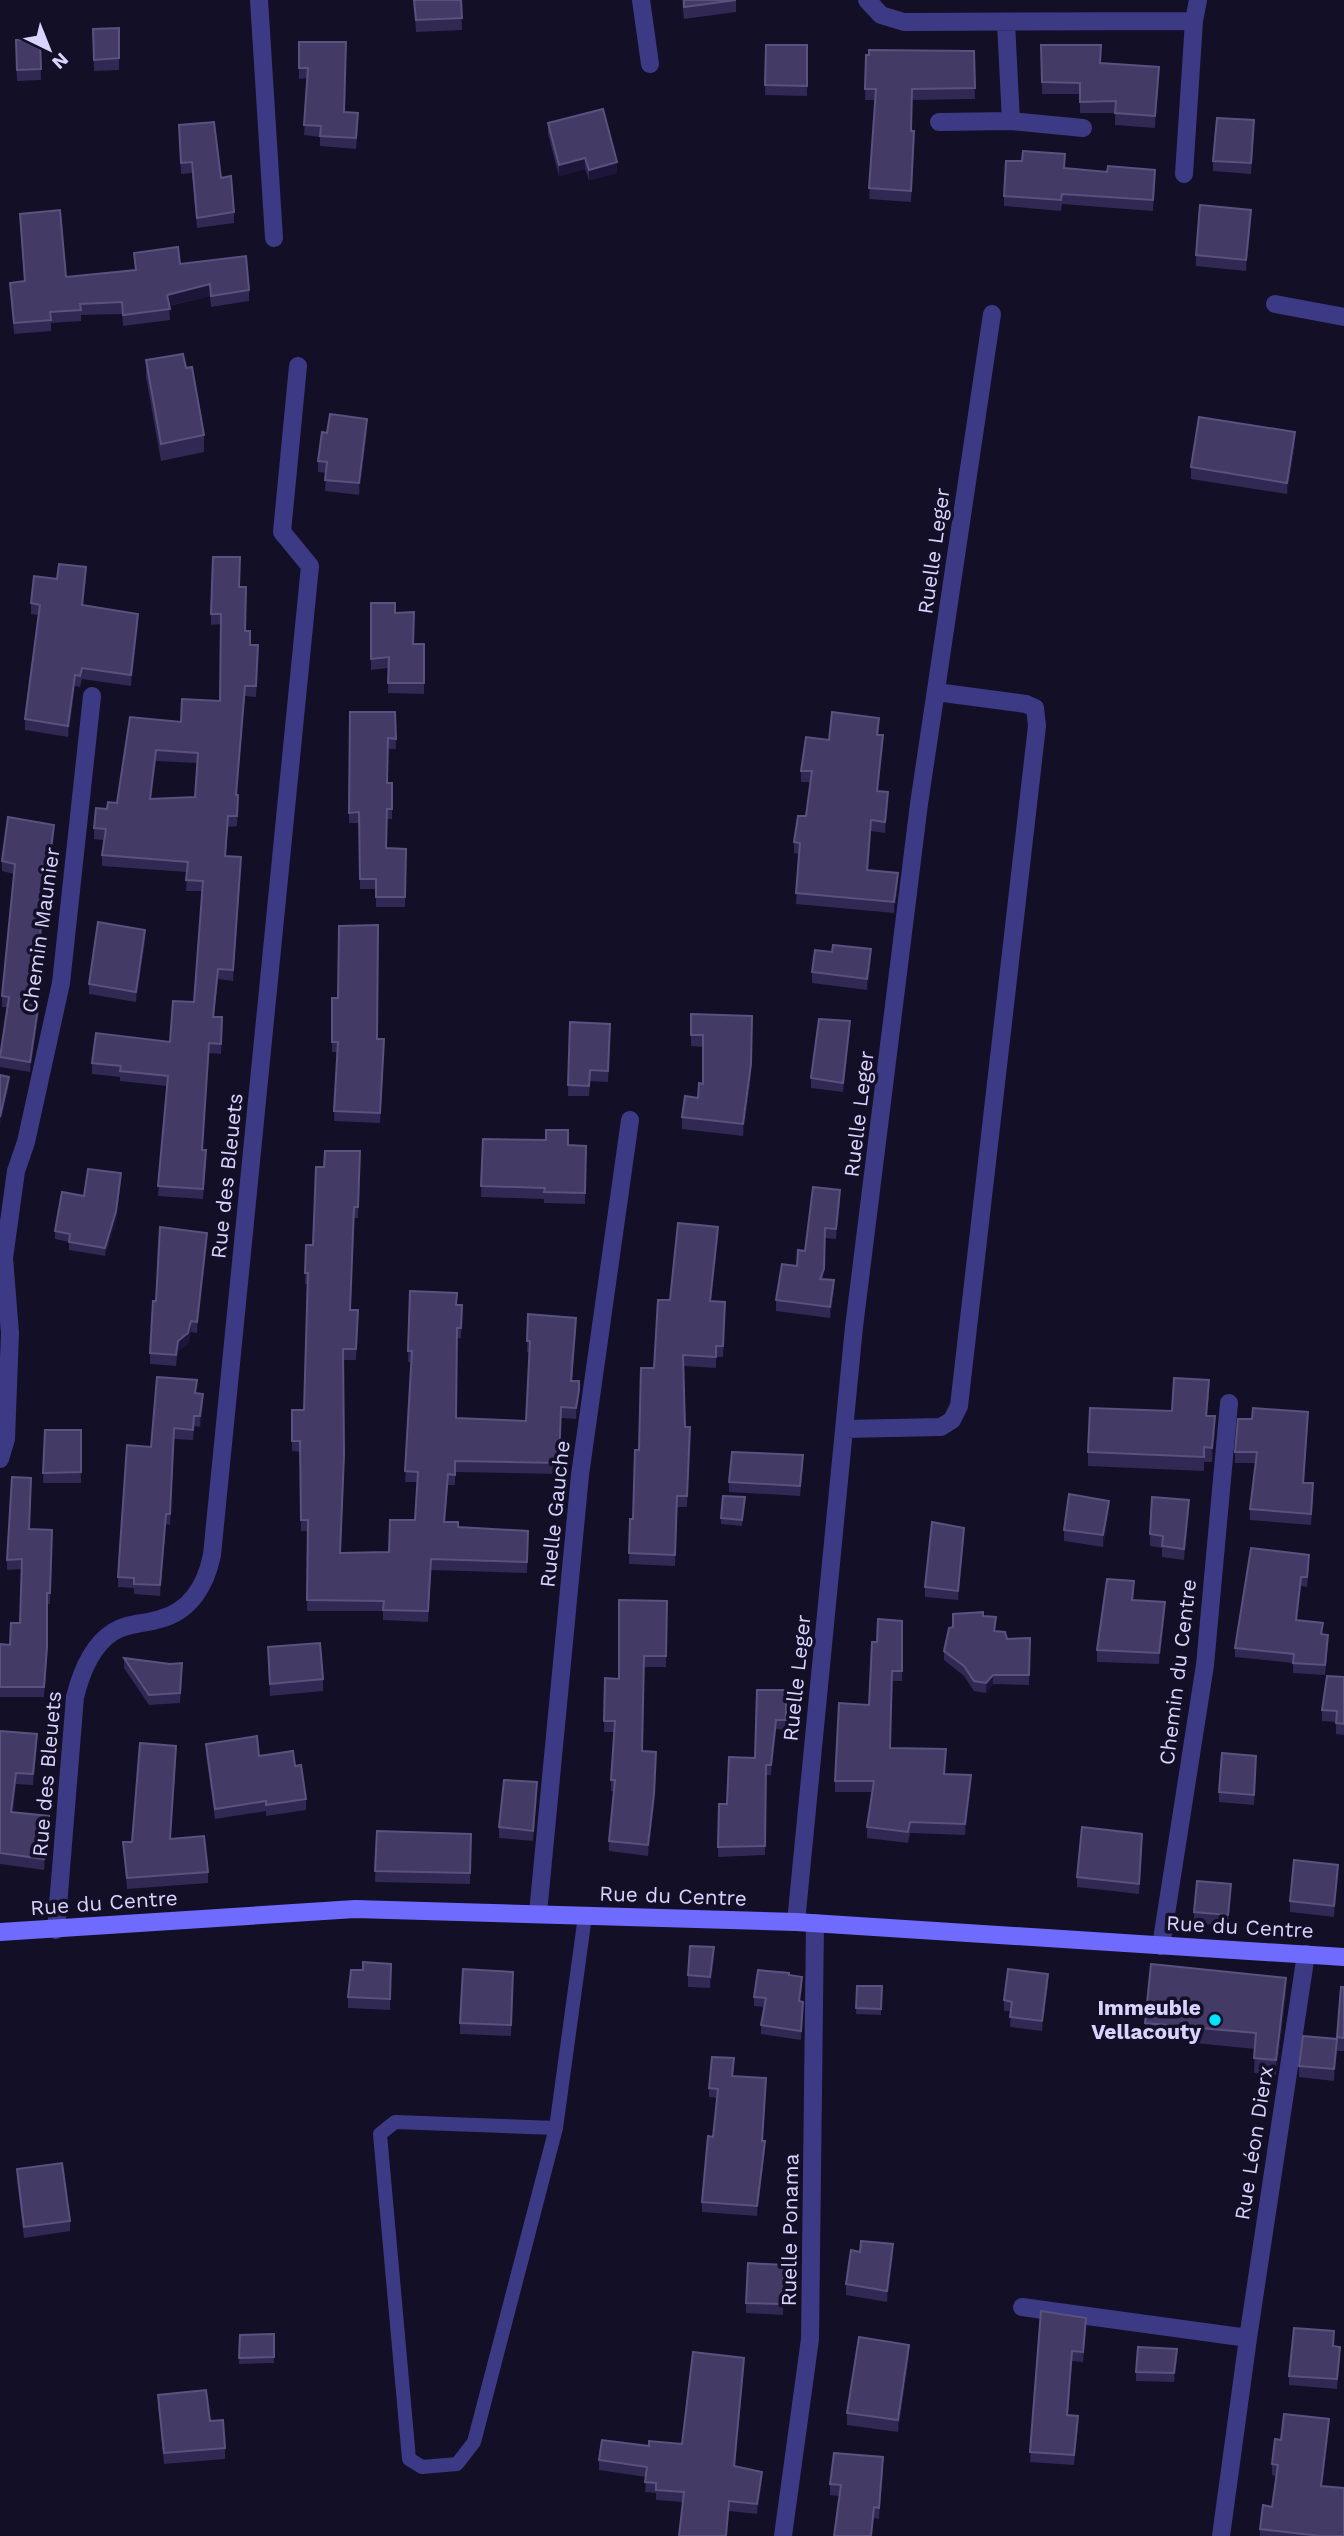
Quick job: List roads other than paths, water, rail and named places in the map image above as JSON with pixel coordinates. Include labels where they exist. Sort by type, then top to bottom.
[{"type":"street","points":[[259,0],[274,238]]},
{"type":"street","points":[[641,0],[650,64]]},
{"type":"street","points":[[867,0],[881,15],[904,22],[1194,21]]},
{"type":"street","points":[[1184,174],[1194,21],[1198,0]]},
{"type":"street","points":[[1006,23],[1011,121]]},
{"type":"street","points":[[939,122],[1011,121],[1083,128]]},
{"type":"street","points":[[1275,304],[1344,317]]},
{"type":"street","name":"Ruelle Leger","points":[[796,1922],[855,1327],[919,804],[992,314]]},
{"type":"street","name":"Rue des Bleuets","points":[[56,1930],[75,1697],[81,1674],[104,1639],[116,1631],[177,1613],[189,1603],[209,1572],[212,1555],[310,566],[282,532],[298,366]]},
{"type":"street","points":[[844,1429],[941,1427],[952,1420],[959,1406],[1037,726],[1035,708],[1026,704],[936,692]]},
{"type":"street","name":"Chemin Maunier","points":[[0,1459],[6,1439],[10,1333],[4,1258],[16,1171],[26,1142],[61,983],[92,696]]},
{"type":"street","name":"Ruelle Gauche","points":[[538,1913],[580,1475],[630,1121]]},
{"type":"street","name":"Chemin du Centre","points":[[1161,1946],[1205,1665],[1229,1404]]},
{"type":"street","name":"Rue du Centre","points":[[0,1933],[355,1909],[796,1922],[1344,1957]]},
{"type":"street","name":"Ruelle Ponama","points":[[783,2536],[810,2339],[815,1923]]},
{"type":"street","name":"Rue Léon Dierx","points":[[1221,2536],[1306,1954]]},
{"type":"street","points":[[1022,2307],[1248,2338]]},
{"type":"lane","points":[[556,2128],[394,2123],[380,2134],[409,2459],[422,2467],[457,2464],[474,2442],[556,2128],[585,1916]]},
{"type":"place","name":"Immeuble Vellacouty","points":[[1215,2020]]}]
